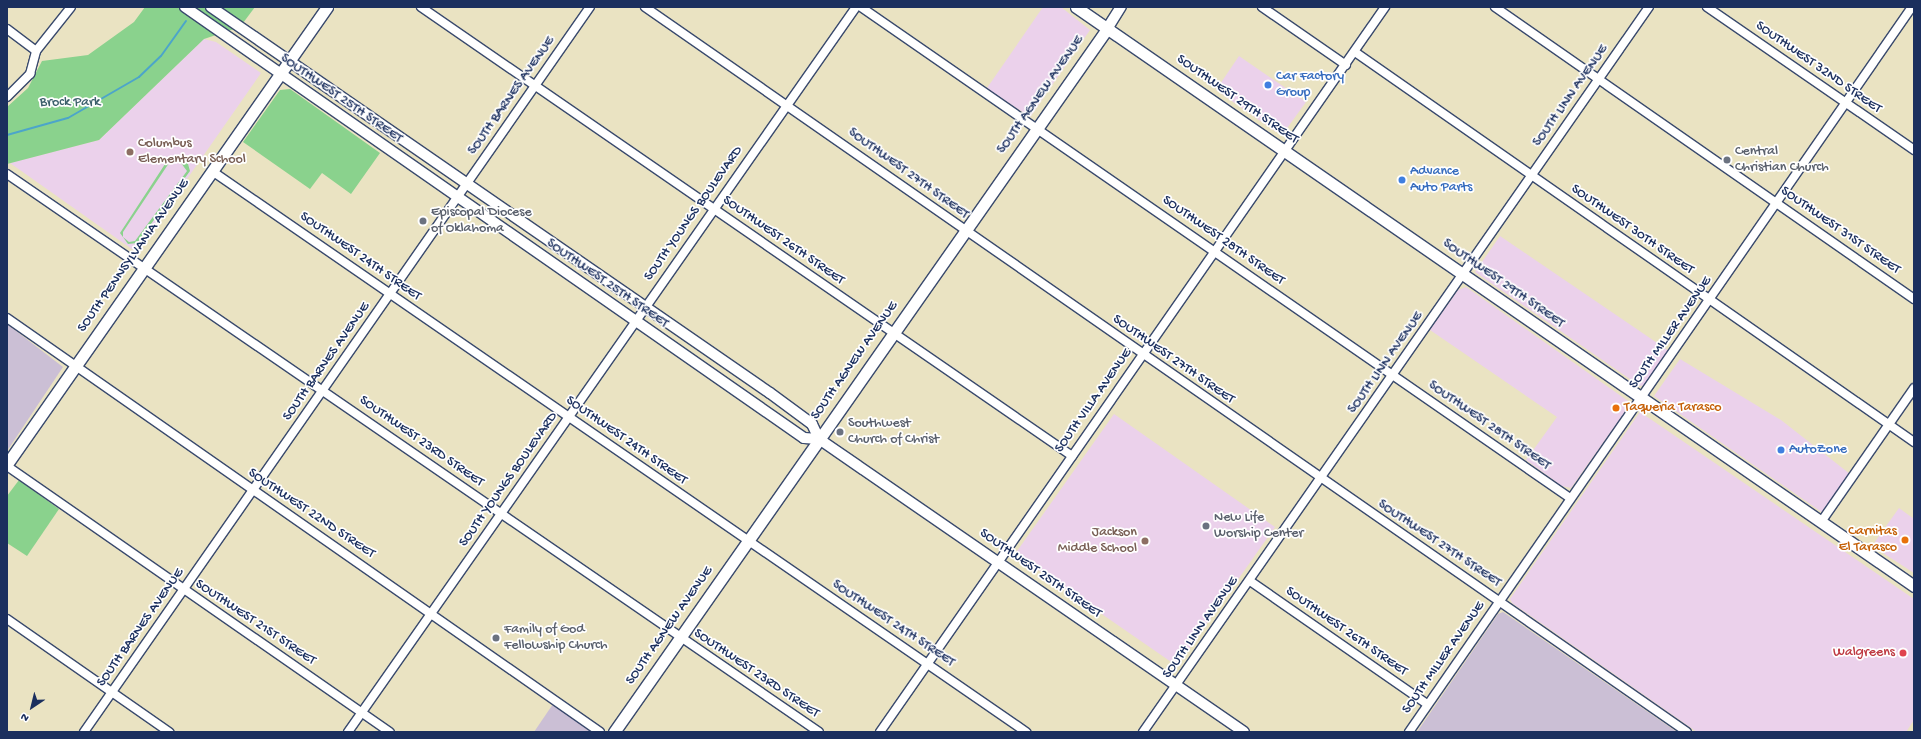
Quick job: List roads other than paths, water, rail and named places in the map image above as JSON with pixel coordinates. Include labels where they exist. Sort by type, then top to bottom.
[{"type":"main road","name":"SOUTH PENNSYLVANIA AVENUE","points":[[7,465],[327,7]]},
{"type":"main road","name":"SOUTHWEST 29TH STREET","points":[[1076,7],[1914,586]]},
{"type":"main road","name":"SOUTH AGNEW AVENUE","points":[[614,732],[1107,28]]},
{"type":"street","points":[[7,98],[30,74],[36,51],[71,7]]},
{"type":"street","name":"SOUTHWEST 25TH STREET","points":[[184,7],[804,438],[819,439]]},
{"type":"street","name":"SOUTHWEST 25TH STREET","points":[[211,7],[812,424],[819,439],[1244,732]]},
{"type":"street","name":"SOUTHWEST 26TH STREET","points":[[421,7],[535,84],[892,334],[1072,456]]},
{"type":"street","name":"SOUTH BARNES AVENUE","points":[[84,732],[590,7]]},
{"type":"street","name":"SOUTHWEST 27TH STREET","points":[[645,7],[788,103],[964,231],[1143,354],[1320,479],[1499,600],[1687,732]]},
{"type":"street","name":"SOUTH YOUNGS BOULEVARD","points":[[348,732],[856,7]]},
{"type":"street","name":"SOUTHWEST 28TH STREET","points":[[861,7],[1214,250],[1570,498]]},
{"type":"street","name":"SOUTH AGNEW AVENUE","points":[[1107,28],[1122,7]]},
{"type":"street","points":[[1262,7],[1346,65]]},
{"type":"street","name":"SOUTH VILLA AVENUE","points":[[880,732],[1214,250],[1346,65],[1385,7]]},
{"type":"street","name":"SOUTHWEST 31ST STREET","points":[[1495,7],[1914,299]]},
{"type":"street","name":"SOUTH LINN AVENUE","points":[[1143,732],[1394,376],[1649,7]]},
{"type":"street","name":"SOUTHWEST 32ND STREET","points":[[1707,7],[1914,150]]},
{"type":"street","name":"SOUTH MILLER AVENUE","points":[[1409,732],[1570,498],[1710,300],[1775,202],[1912,7]]},
{"type":"street","points":[[7,28],[36,51]]},
{"type":"street","name":"SOUTHWEST 30TH STREET","points":[[1355,52],[1914,442]]},
{"type":"street","name":"SOUTHWEST 24TH STREET","points":[[212,171],[747,541],[928,663],[1026,732]]},
{"type":"street","name":"SOUTHWEST 23RD STREET","points":[[7,174],[323,390],[680,639],[819,732]]},
{"type":"street","name":"SOUTHWEST 22ND STREET","points":[[7,318],[432,613],[600,732]]},
{"type":"street","points":[[1821,522],[1914,388]]},
{"type":"street","name":"SOUTHWEST 21ST STREET","points":[[7,465],[184,590],[390,732]]},
{"type":"street","name":"SOUTHWEST 26TH STREET","points":[[1250,581],[1428,704]]},
{"type":"street","points":[[7,620],[169,732]]},
{"type":"waterway","points":[[7,135],[68,118],[139,77],[161,56],[186,21]]},
{"type":"place","name":"Car Factory Group","points":[[1268,85]]},
{"type":"place","name":"Columbus Elementary School","points":[[130,152]]},
{"type":"place","name":"Central Christian Church","points":[[1727,160]]},
{"type":"place","name":"Advance Auto Parts","points":[[1402,180]]},
{"type":"place","name":"Episcopal Diocese of Oklahoma","points":[[423,221]]},
{"type":"place","name":"Taqueria Tarasco","points":[[1616,408]]},
{"type":"place","name":"Southwest Church of Christ","points":[[840,432]]},
{"type":"place","name":"AutoZone","points":[[1781,450]]},
{"type":"place","name":"New Life Worship Center","points":[[1206,526]]},
{"type":"place","name":"Carnitas El Tarasco","points":[[1905,540]]},
{"type":"place","name":"Jackson Middle School","points":[[1145,541]]},
{"type":"place","name":"Family of God Fellowship Church","points":[[496,638]]},
{"type":"place","name":"Walgreens","points":[[1903,653]]},
{"type":"park label","name":"Brock Park","points":[[70,103]]}]
